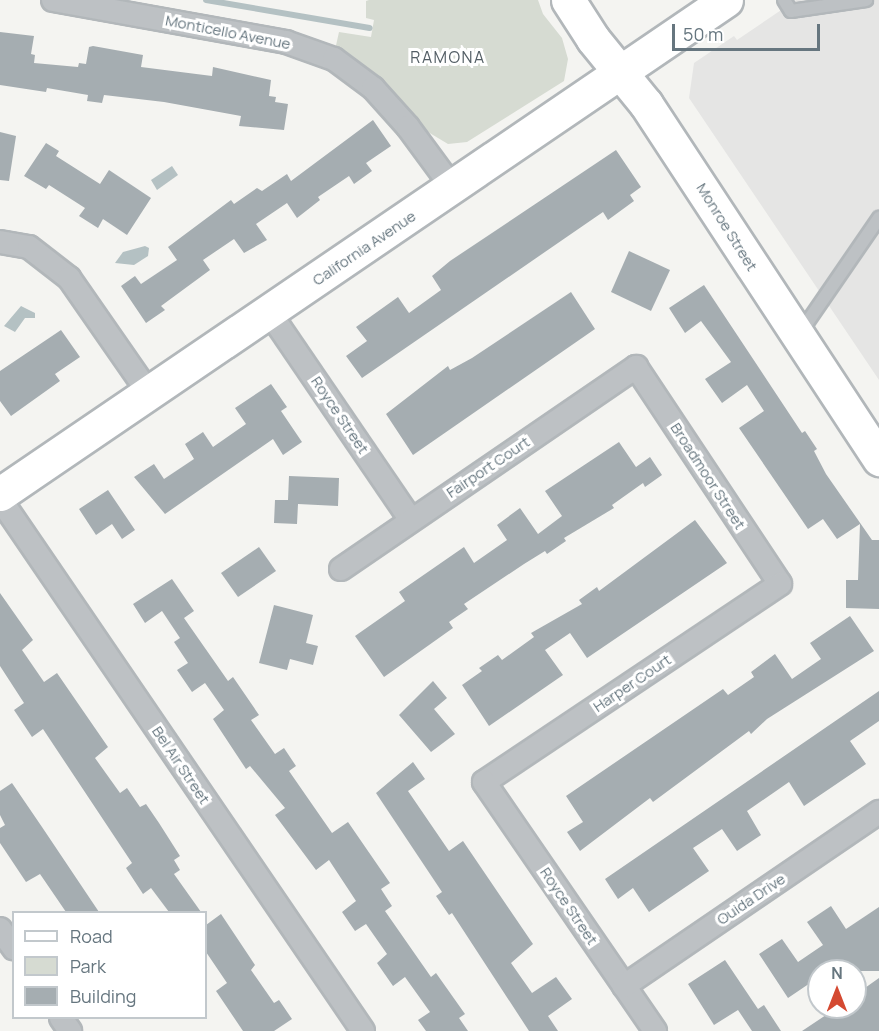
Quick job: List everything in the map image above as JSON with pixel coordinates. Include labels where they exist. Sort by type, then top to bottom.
[{"type":"main road","name":"Monroe Street","points":[[568,0],[619,73],[646,104],[879,459]]},
{"type":"main road","name":"California Avenue","points":[[0,494],[453,188],[726,0]]},
{"type":"street","name":"Monticello Avenue","points":[[53,0],[286,42],[334,59],[373,88],[408,127],[453,188]]},
{"type":"street","points":[[0,242],[29,247],[69,278],[149,393]]},
{"type":"street","name":"Royce Street","points":[[269,312],[411,519]]},
{"type":"street","name":"Fairport Court","points":[[341,569],[636,367]]},
{"type":"street","name":"Broadmoor Street","points":[[636,367],[780,584]]},
{"type":"street","name":"Bel Air Street","points":[[0,499],[363,1031]]},
{"type":"street","name":"Harper Court","points":[[484,782],[780,584]]},
{"type":"street","name":"Royce Street","points":[[484,782],[655,1031]]},
{"type":"street","name":"Ouida Drive","points":[[624,986],[879,812]]},
{"type":"street","points":[[0,928],[12,945]]},
{"type":"lane","points":[[784,0],[791,11],[866,0]]},
{"type":"lane","points":[[797,337],[879,218]]},
{"type":"shaded area","points":[[796,0],[879,0],[879,380],[689,98],[694,63],[734,36],[737,40]]},
{"type":"shaded area","points":[[172,166],[178,175],[157,190],[151,180]]},
{"type":"shaded area","points":[[145,246],[149,248],[148,256],[134,265],[115,263],[123,252]]},
{"type":"shaded area","points":[[21,306],[35,313],[35,318],[25,318],[15,332],[4,326]]},
{"type":"green space","points":[[538,0],[543,14],[562,38],[568,59],[564,81],[467,142],[448,144],[428,132],[385,86],[335,50],[339,32],[371,37],[374,20],[366,18],[366,1]]},
{"type":"building","points":[[0,32],[34,36],[31,54],[35,55],[34,63],[78,67],[79,63],[86,64],[89,47],[93,46],[143,55],[141,67],[212,76],[213,67],[271,80],[269,96],[276,97],[275,102],[288,104],[284,130],[239,126],[241,116],[164,102],[104,95],[102,103],[87,101],[88,95],[47,88],[46,92],[0,85]]},
{"type":"building","points":[[373,120],[391,146],[366,163],[372,171],[354,184],[349,176],[318,197],[320,200],[297,218],[287,203],[256,224],[267,240],[244,253],[234,239],[203,260],[210,270],[161,306],[165,310],[146,323],[121,286],[135,276],[141,284],[177,260],[168,247],[231,200],[234,204],[257,188],[262,191],[287,174],[291,181]]},
{"type":"building","points":[[0,132],[16,136],[9,181],[0,180]]},
{"type":"building","points":[[46,143],[59,151],[56,156],[100,184],[109,170],[151,198],[127,235],[103,219],[98,228],[79,216],[85,208],[49,185],[46,189],[24,176]]},
{"type":"building","points":[[616,150],[641,187],[630,195],[634,201],[608,220],[603,212],[362,378],[346,356],[367,341],[356,327],[398,297],[409,313],[441,290],[432,276],[450,261]]},
{"type":"building","points":[[629,251],[670,270],[651,311],[611,292]]},
{"type":"building","points":[[704,285],[802,433],[805,431],[817,449],[814,451],[826,474],[872,540],[879,540],[879,609],[846,608],[846,580],[858,580],[860,524],[837,539],[823,519],[808,529],[739,428],[764,411],[747,385],[722,403],[705,379],[731,362],[701,321],[685,333],[669,308]]},
{"type":"building","points":[[571,292],[595,329],[413,455],[386,414],[448,366],[450,370],[472,358]]},
{"type":"building","points":[[61,330],[80,357],[55,374],[60,381],[11,416],[0,401],[0,371]]},
{"type":"building","points":[[271,384],[287,407],[281,411],[302,442],[283,455],[273,439],[165,514],[134,477],[154,464],[164,479],[194,459],[185,444],[203,432],[213,447],[246,424],[235,408]]},
{"type":"building","points":[[619,442],[636,467],[650,457],[662,475],[645,487],[643,483],[612,505],[614,508],[564,538],[566,541],[547,554],[545,551],[464,604],[468,609],[449,622],[453,628],[384,677],[355,636],[405,601],[399,592],[464,547],[474,563],[507,540],[497,525],[520,508],[538,534],[562,516],[545,491]]},
{"type":"building","points":[[289,476],[339,478],[338,506],[298,504],[297,524],[274,523],[275,500],[288,500]]},
{"type":"building","points":[[108,490],[135,530],[122,539],[112,524],[96,535],[79,509]]},
{"type":"building","points":[[695,520],[727,563],[587,658],[570,633],[545,650],[563,675],[489,726],[462,685],[482,671],[479,668],[498,655],[502,660],[534,637],[531,633],[582,604],[579,600],[597,587],[599,591]]},
{"type":"building","points":[[259,547],[276,571],[238,597],[221,573]]},
{"type":"building","points":[[172,579],[194,611],[184,618],[228,681],[233,677],[259,715],[251,720],[275,754],[284,748],[296,766],[289,771],[332,833],[348,822],[390,883],[381,889],[392,906],[385,911],[431,977],[436,973],[465,1014],[459,1018],[468,1031],[426,1031],[418,1020],[430,1012],[405,977],[393,986],[377,963],[387,954],[366,924],[355,931],[342,912],[356,901],[329,860],[316,870],[275,815],[285,808],[250,766],[246,769],[213,719],[224,710],[205,683],[192,692],[177,670],[188,663],[174,642],[180,638],[162,611],[145,623],[133,604]]},
{"type":"building","points":[[0,593],[33,640],[22,650],[44,682],[57,673],[108,747],[95,758],[120,793],[127,788],[140,807],[146,804],[180,856],[174,860],[180,870],[174,874],[200,911],[168,911],[151,888],[143,894],[126,868],[132,863],[43,729],[32,737],[14,710],[24,703],[0,666]]},
{"type":"building","points":[[274,605],[313,615],[306,643],[318,646],[313,665],[290,659],[287,670],[259,663]]},
{"type":"building","points":[[850,616],[874,651],[767,719],[751,734],[749,731],[653,802],[650,798],[580,851],[567,832],[583,822],[566,796],[723,689],[728,695],[754,677],[751,672],[775,654],[792,679],[821,659],[810,643]]},
{"type":"building","points":[[433,681],[447,698],[434,709],[455,734],[431,752],[399,715]]},
{"type":"building","points":[[879,691],[879,721],[850,741],[866,764],[804,806],[789,782],[747,811],[761,835],[737,851],[722,829],[693,848],[709,871],[649,912],[633,888],[618,899],[605,879]]},
{"type":"building","points":[[413,762],[425,779],[408,791],[449,851],[463,841],[533,944],[511,963],[532,993],[556,977],[572,999],[548,1016],[558,1031],[529,1031],[452,913],[449,915],[436,896],[442,892],[376,793]]},
{"type":"building","points":[[12,783],[98,911],[65,911],[40,874],[26,882],[0,843],[0,828],[5,825],[0,815],[0,791]]},
{"type":"building","points":[[831,906],[846,929],[879,907],[879,971],[867,971],[867,959],[807,959],[807,985],[788,998],[759,954],[782,939],[798,962],[823,945],[807,922]]},
{"type":"building","points":[[221,914],[255,965],[251,970],[274,1003],[279,1000],[292,1019],[274,1031],[243,1031],[216,991],[227,983],[207,953],[207,924]]},
{"type":"building","points":[[725,960],[758,1009],[764,1005],[781,1031],[752,1031],[738,1010],[714,1025],[688,984]]},
{"type":"building","points":[[879,978],[879,1031],[802,1031],[820,1019],[867,1019],[867,986]]},
{"type":"waterway","points":[[206,0],[370,28]]},
{"type":"district","name":"RAMONA","points":[[448,57]]}]
